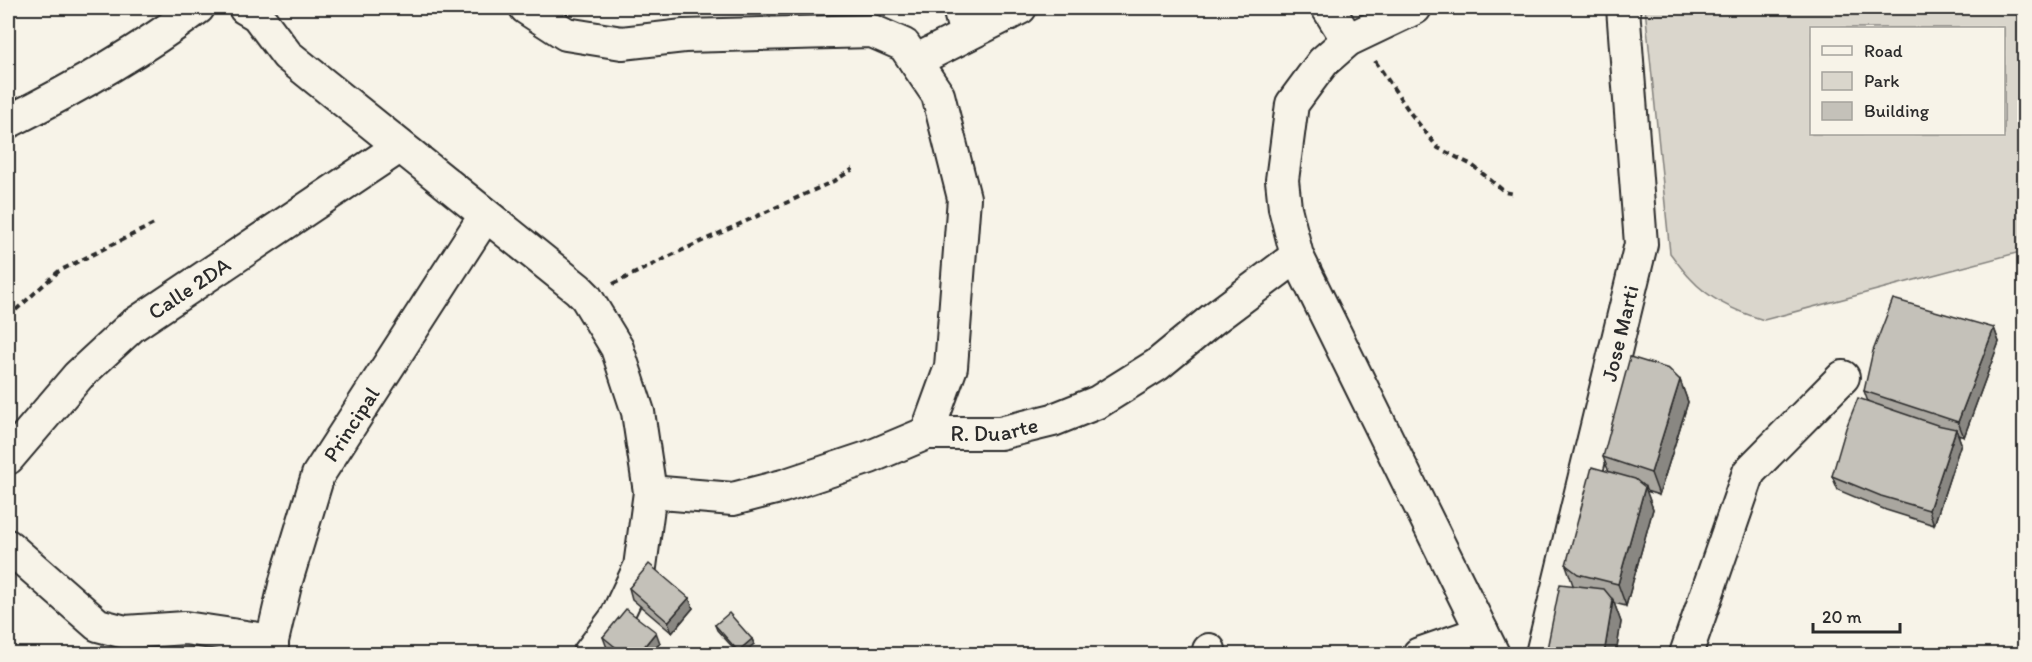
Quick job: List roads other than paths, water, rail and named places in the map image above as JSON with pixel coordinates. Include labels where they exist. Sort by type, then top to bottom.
[{"type":"street","points":[[8,122],[63,95],[170,29],[198,8]]},
{"type":"street","points":[[526,8],[566,34],[622,43],[684,36],[872,31],[904,45],[938,95],[964,198],[951,367],[927,433]]},
{"type":"street","points":[[915,61],[963,21],[1020,8]]},
{"type":"street","points":[[1328,8],[1356,36]]},
{"type":"street","points":[[1415,8],[1356,36],[1323,62],[1292,104],[1282,180],[1285,208],[1297,256],[1488,643],[1419,654]]},
{"type":"street","name":"Jose Marti","points":[[1542,654],[1641,244],[1623,8]]},
{"type":"street","points":[[254,10],[287,56],[586,297],[617,348],[638,412],[650,492],[640,567],[616,618],[589,654]]},
{"type":"street","name":"Calle 2DA","points":[[8,458],[78,376],[132,326],[399,147]]},
{"type":"street","name":"Principal","points":[[272,647],[286,581],[318,475],[485,216]]},
{"type":"street","name":"R. Duarte","points":[[650,492],[734,499],[783,486],[870,457],[927,433],[1000,433],[1053,420],[1098,402],[1157,365],[1213,319],[1297,256]]},
{"type":"street","points":[[1686,654],[1749,472],[1843,377]]},
{"type":"street","points":[[8,546],[98,625],[125,632],[185,628],[272,647]]}]
